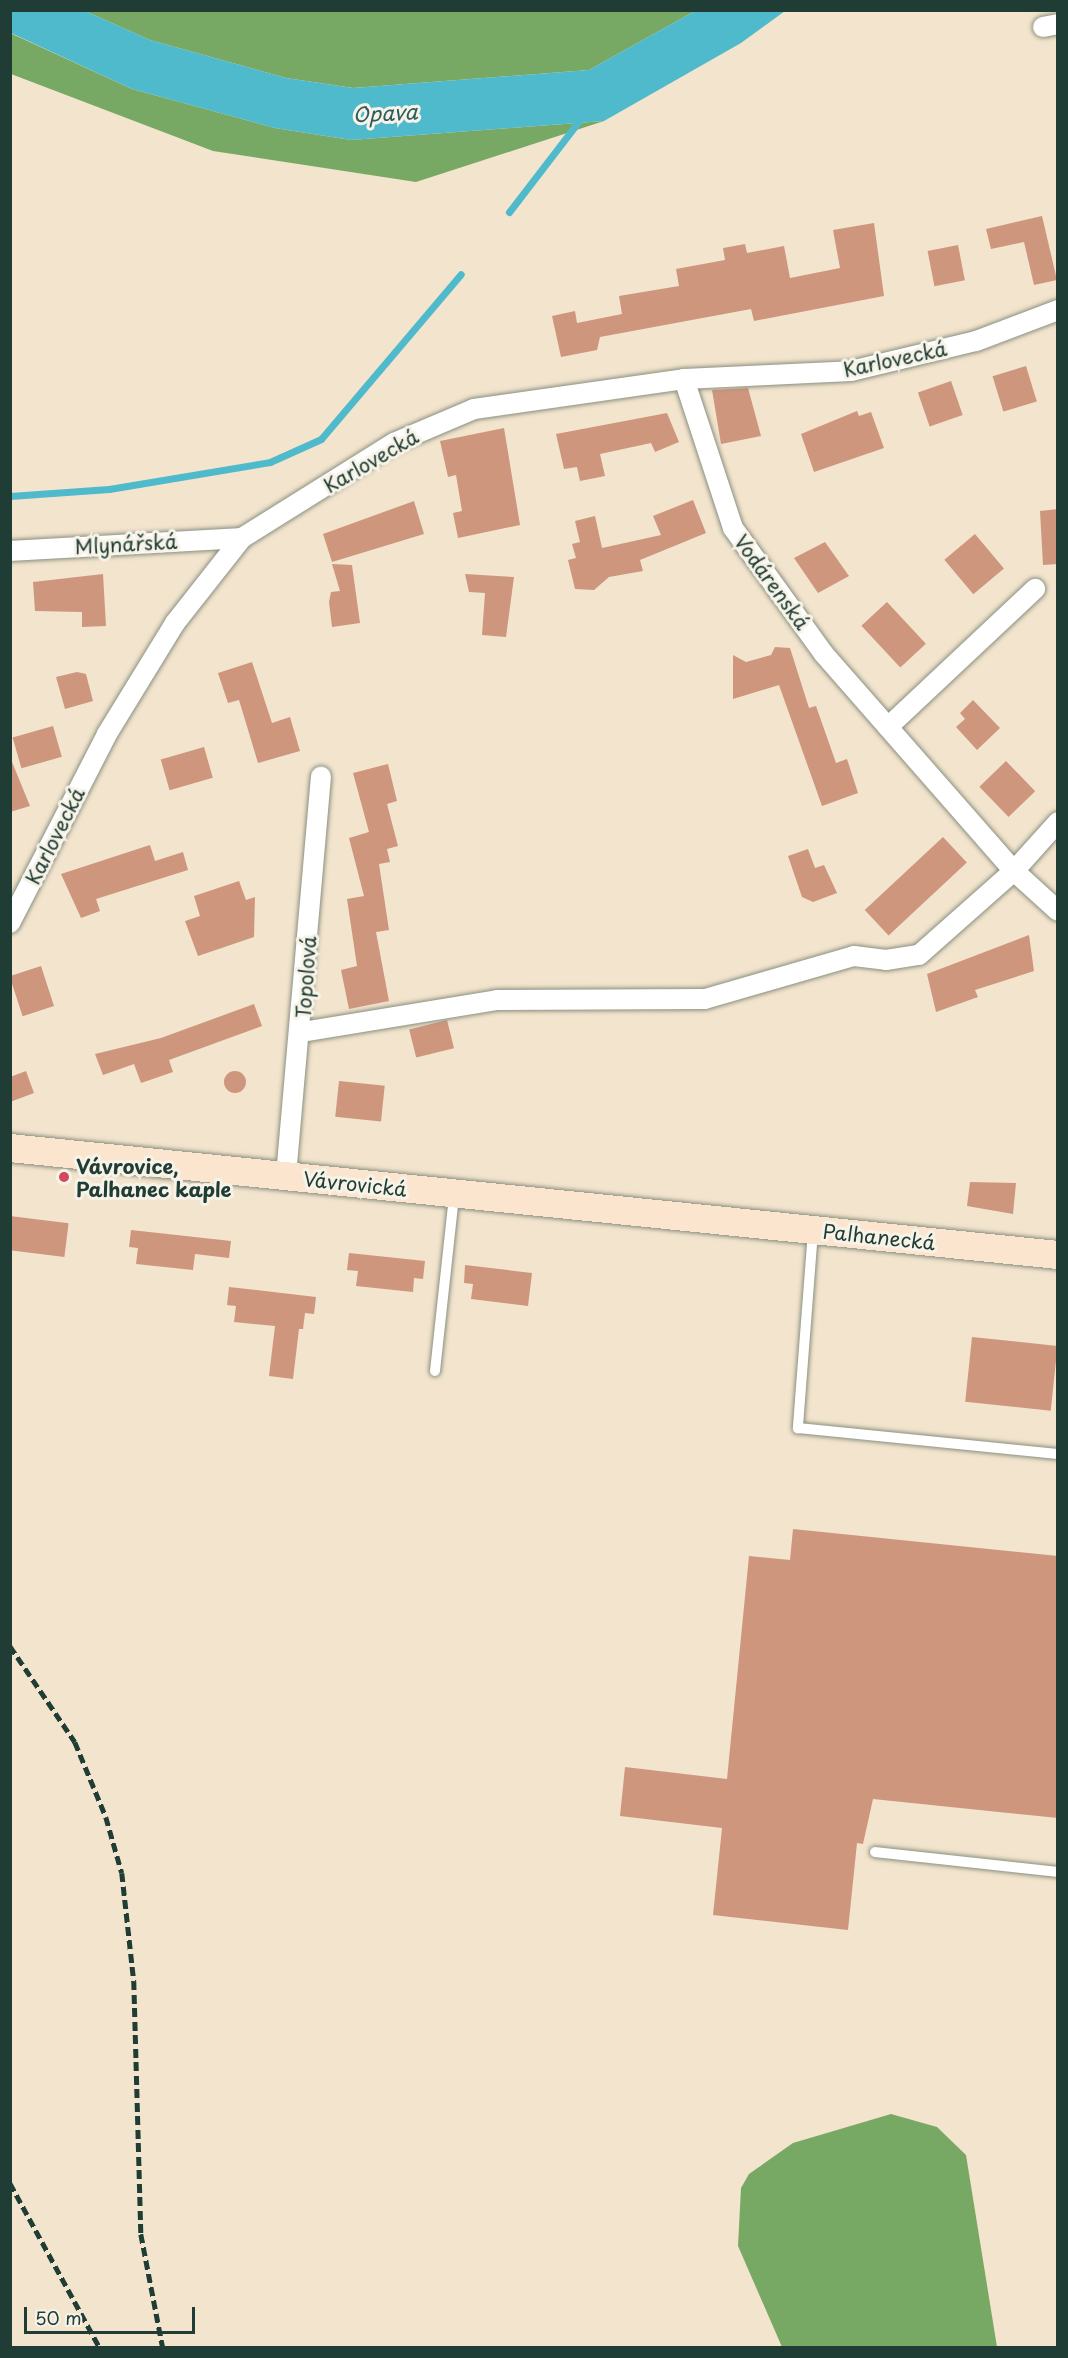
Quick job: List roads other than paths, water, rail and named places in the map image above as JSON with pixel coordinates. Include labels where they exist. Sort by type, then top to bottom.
[{"type":"street","name":"Karlovecká","points":[[10,923],[107,734],[175,622],[242,538],[394,443],[474,409],[684,379],[851,370],[976,341],[1058,310]]},
{"type":"street","name":"Vodárenská","points":[[684,379],[733,528],[823,653],[1014,871],[1058,911]]},
{"type":"street","name":"Mlynářská","points":[[10,551],[242,538]]},
{"type":"street","points":[[888,727],[1035,589]]},
{"type":"street","name":"Topolová","points":[[286,1176],[302,1032],[321,777]]},
{"type":"street","points":[[302,1032],[497,1000],[705,999],[854,956],[919,955],[1014,871],[1058,822]]},
{"type":"street","name":"Vávrovická","points":[[10,1148],[700,1220]]},
{"type":"street","name":"Palhanecká","points":[[700,1220],[1058,1254]]},
{"type":"lane","points":[[435,1371],[454,1194]]},
{"type":"lane","points":[[813,1231],[798,1428],[1058,1454]]},
{"type":"lane","points":[[875,1852],[1058,1872]]},
{"type":"water","name":"Opava","points":[[11,10],[85,11],[150,40],[286,78],[353,88],[589,70],[695,11],[785,11],[741,43],[604,121],[351,140],[275,128],[132,89],[11,33]]},
{"type":"waterway","points":[[509,212],[582,117]]},
{"type":"waterway","points":[[10,496],[109,489],[270,462],[321,439],[461,274]]},
{"type":"railway","points":[[10,1646],[75,1742],[106,1817],[122,1873],[134,1981],[141,2234],[163,2348]]},
{"type":"railway","points":[[10,2183],[100,2348]]},
{"type":"place","name":"Vávrovice, Palhanec kaple","points":[[64,1177]]}]
